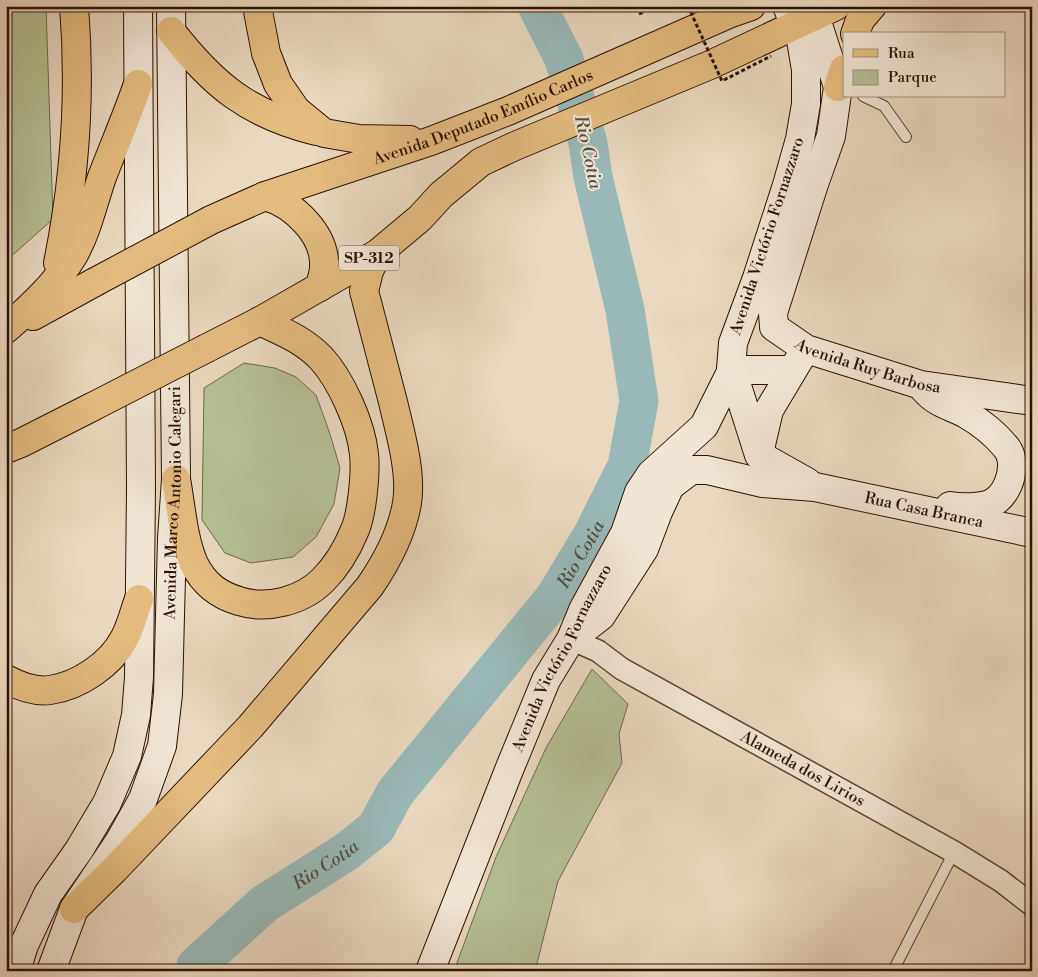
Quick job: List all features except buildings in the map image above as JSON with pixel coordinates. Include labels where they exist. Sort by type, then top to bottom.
[{"type":"main road","points":[[54,281],[65,229],[75,144],[77,79],[74,6]]},
{"type":"main road","name":"Avenida Marco Antonio Calegari","points":[[16,971],[24,945],[48,894],[79,850],[106,803],[127,756],[136,714],[138,696],[141,488],[138,6]]},
{"type":"main road","points":[[257,6],[266,53],[278,84],[296,110],[324,134]]},
{"type":"main road","name":"Avenida Deputado Emílio Carlos","points":[[6,329],[211,220],[265,196],[431,141],[508,111],[752,6]]},
{"type":"main road","points":[[857,32],[860,20],[872,6]]},
{"type":"main road","name":"Avenida Victório Fornazzaro","points":[[809,12],[843,76]]},
{"type":"main road","name":"Avenida Victório Fornazzaro","points":[[430,971],[546,680],[571,639],[583,610],[626,534],[639,492],[651,474],[704,426],[732,369],[733,343],[763,261],[800,138],[806,104],[806,70],[802,40],[809,12]]},
{"type":"main road","name":"SP-312","points":[[14,446],[260,321],[377,254],[420,218],[442,195],[482,162],[515,146],[710,65],[809,12]]},
{"type":"main road","points":[[171,18],[194,60],[239,100],[276,119],[324,134],[359,139],[431,141]]},
{"type":"main road","name":"Avenida Marco Antonio Calegari","points":[[51,971],[74,909],[119,842],[144,799],[162,746],[168,694],[172,538],[176,479],[171,18]]},
{"type":"main road","points":[[6,329],[41,297],[73,255],[87,226],[102,177],[138,84]]},
{"type":"main road","name":"Avenida Victório Fornazzaro","points":[[788,264],[844,98]]},
{"type":"main road","points":[[265,196],[285,204],[311,228],[319,241],[323,253],[324,267],[320,286]]},
{"type":"main road","points":[[74,909],[250,728],[370,586],[387,561],[401,526],[407,502],[407,467],[400,430],[364,292],[369,271],[377,254]]},
{"type":"main road","name":"Avenida Ruy Barbosa","points":[[788,264],[773,313],[774,327],[799,359],[921,385],[1032,401]]},
{"type":"main road","points":[[176,479],[186,540],[195,565],[209,586],[223,596],[247,604],[274,605],[298,597],[323,580],[341,556],[355,531],[362,497],[364,454],[354,414],[337,380],[322,359],[304,343],[260,321]]},
{"type":"main road","points":[[799,359],[732,369],[759,455],[814,487]]},
{"type":"main road","points":[[759,455],[769,410],[799,359]]},
{"type":"main road","points":[[892,503],[910,499],[963,508],[992,503],[1006,490],[1013,465],[1007,448],[994,435],[967,415],[932,399],[921,385]]},
{"type":"main road","points":[[571,639],[601,616],[644,549],[670,486],[691,470],[707,470],[762,482],[814,487]]},
{"type":"main road","name":"Rua Casa Branca","points":[[814,487],[1032,533]]},
{"type":"main road","points":[[6,679],[21,687],[50,690],[81,680],[106,663],[124,639],[139,599]]},
{"type":"street","name":"Alameda dos Lirios","points":[[571,639],[598,652],[622,669],[954,852],[1000,881],[1032,905]]},
{"type":"lane","points":[[870,98],[884,106],[906,137]]},
{"type":"lane","points":[[893,971],[954,852]]},
{"type":"path","points":[[639,14],[656,6]]},
{"type":"path","points":[[688,6],[722,81],[771,56]]},
{"type":"green space","points":[[6,6],[46,6],[53,219],[6,261]]},
{"type":"green space","points":[[244,363],[275,368],[296,377],[316,395],[340,468],[334,504],[316,537],[293,557],[251,563],[225,553],[202,520],[204,388]]},
{"type":"green space","points":[[592,669],[628,704],[619,734],[622,763],[558,881],[535,971],[454,971],[496,857],[546,748]]},
{"type":"waterway","name":"Rio Cotia","points":[[196,971],[196,966],[264,904],[346,852],[376,828],[395,793],[555,597],[593,534],[627,466],[639,401],[625,310],[593,177],[588,143],[564,59],[537,6]]}]
